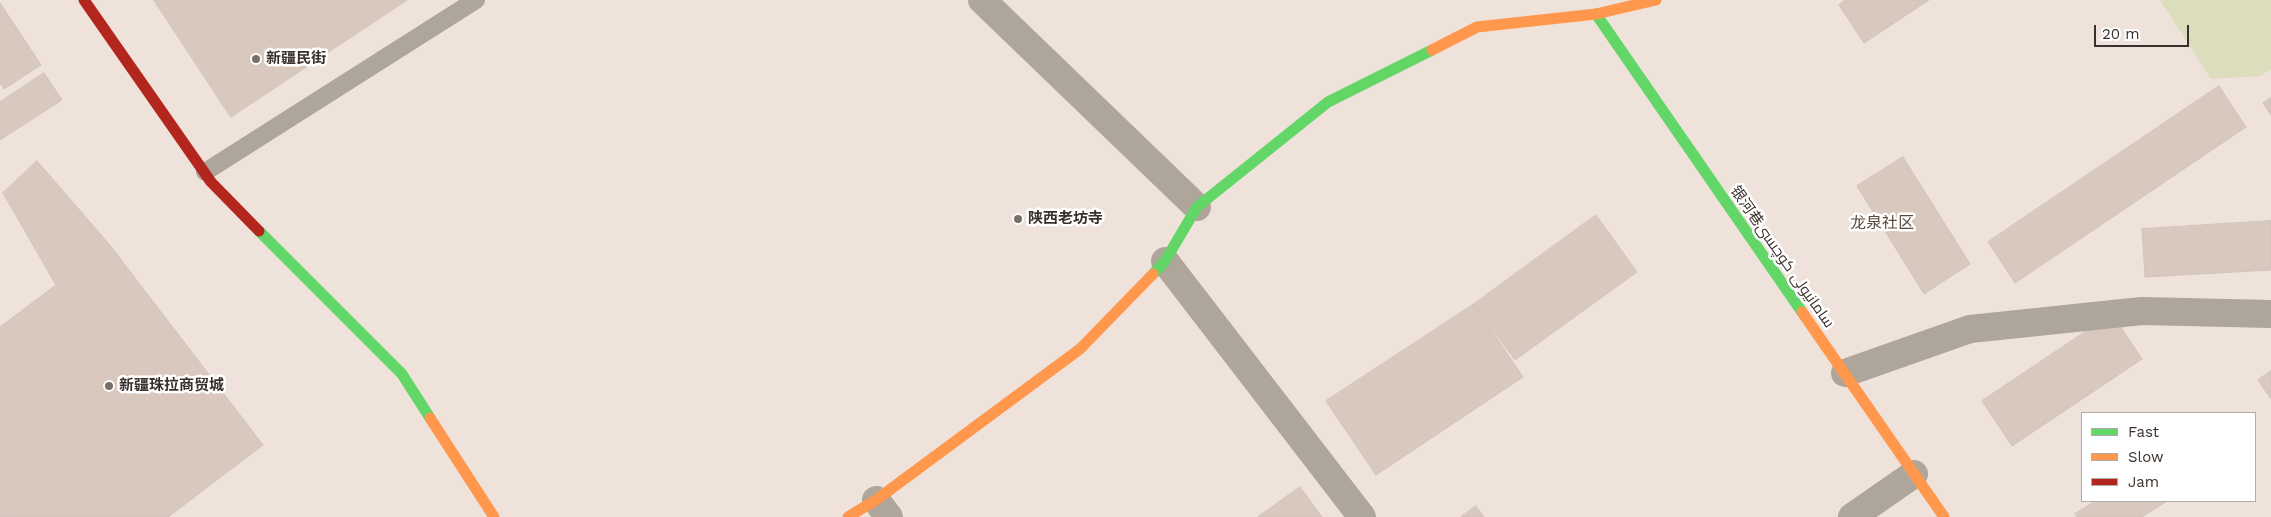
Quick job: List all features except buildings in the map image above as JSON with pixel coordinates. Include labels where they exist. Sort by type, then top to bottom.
[{"type":"street","points":[[84,0],[211,182],[402,374],[494,517]]},
{"type":"street","points":[[982,0],[1197,208]]},
{"type":"street","points":[[848,517],[882,509],[1080,348],[1164,261],[1197,208],[1328,102],[1478,27],[1596,14],[1656,0]]},
{"type":"street","name":"银河巷سامانيولى كوچىسى","points":[[1596,14],[1944,517]]},
{"type":"street","points":[[1164,261],[1362,517]]},
{"type":"street","points":[[1845,374],[1970,329],[2142,311],[2271,314]]},
{"type":"street","points":[[1852,517],[1914,474]]},
{"type":"lane","points":[[204,172],[476,0]]},
{"type":"green space","points":[[2160,0],[2271,0],[2271,69],[2260,76],[2211,79]]},
{"type":"traffic: fast","points":[[1596,14],[1802,312]]},
{"type":"traffic: fast","points":[[1153,274],[1165,261],[1197,207],[1328,102],[1432,50]]},
{"type":"traffic: fast","points":[[259,231],[402,374],[430,418]]},
{"type":"traffic: slow","points":[[1432,50],[1477,27],[1596,14],[1656,0]]},
{"type":"traffic: slow","points":[[848,517],[876,500],[1080,349],[1153,274]]},
{"type":"traffic: slow","points":[[1802,312],[1944,517]]},
{"type":"traffic: slow","points":[[430,418],[494,517]]},
{"type":"traffic: jam","points":[[84,0],[211,182],[259,231]]},
{"type":"place","name":"新疆民街","points":[[256,59]]},
{"type":"place","name":"陕西老坊寺","points":[[1018,219]]},
{"type":"place","name":"新疆珠拉商贸城","points":[[109,386]]},
{"type":"district","name":"龙泉社区","points":[[1882,223]]}]
